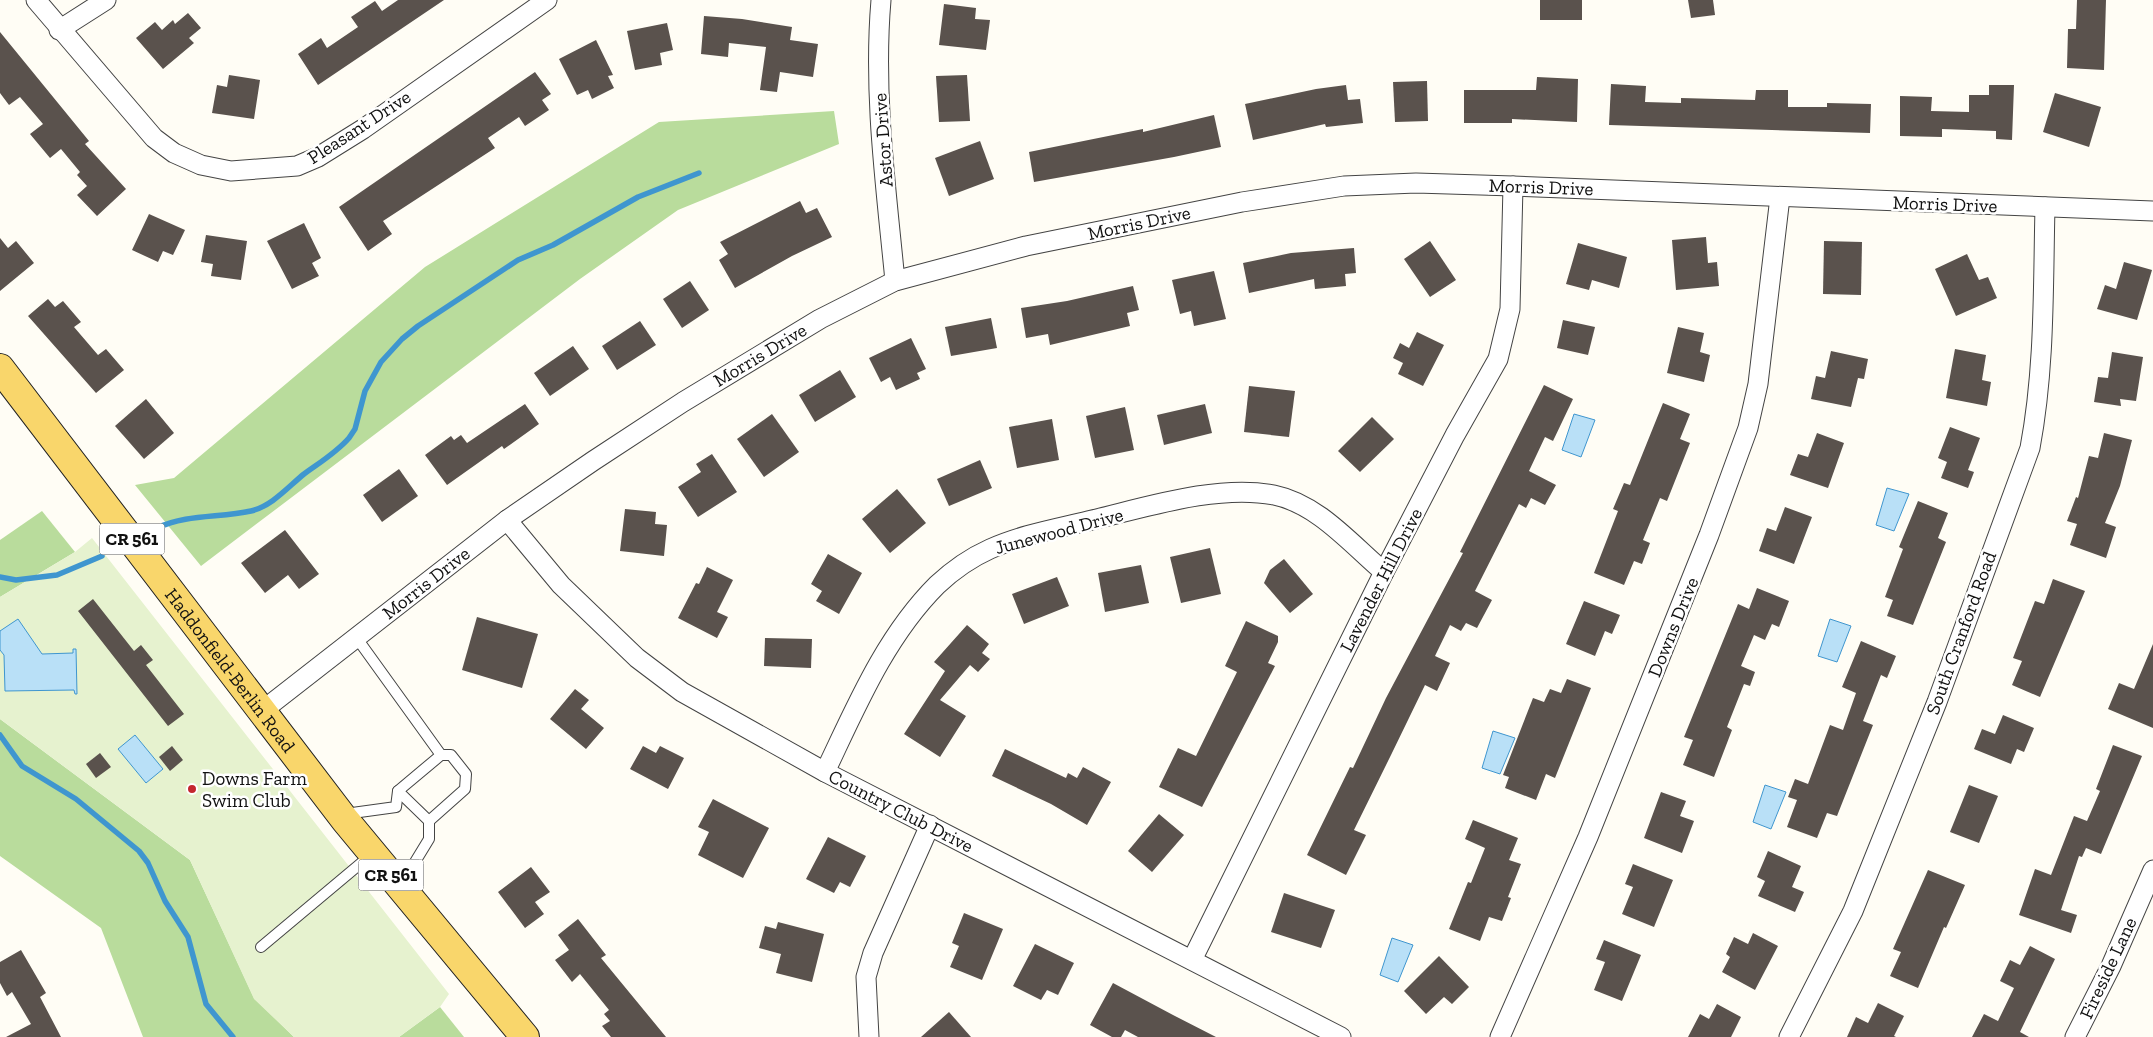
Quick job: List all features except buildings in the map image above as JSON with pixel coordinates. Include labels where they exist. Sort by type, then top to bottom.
[{"type":"main road","name":"Haddonfield-Berlin Road","points":[[0,368],[341,815],[525,1037]]},
{"type":"street","name":"Pleasant Drive","points":[[36,0],[59,30],[154,138],[174,153],[202,165],[231,170],[257,170],[297,166],[318,157],[363,129],[546,0]]},
{"type":"street","points":[[59,30],[106,0]]},
{"type":"street","name":"Astor Drive","points":[[881,0],[878,37],[879,114],[895,281]]},
{"type":"street","name":"Morris Drive","points":[[262,711],[507,520],[682,402],[820,319],[895,281],[1026,246],[1242,202],[1344,186],[1416,183],[2153,211]]},
{"type":"street","name":"Lavender Hill Drive","points":[[1192,960],[1384,572],[1455,435],[1498,359],[1510,308],[1513,186]]},
{"type":"street","name":"Downs Drive","points":[[1500,1037],[1588,837],[1709,535],[1748,428],[1758,384],[1780,198]]},
{"type":"street","name":"South Cranford Road","points":[[1789,1037],[1853,911],[1937,702],[2030,448],[2036,415],[2042,354],[2045,207]]},
{"type":"street","name":"Junewood Drive","points":[[825,772],[869,681],[914,610],[964,562],[990,549],[1023,537],[1162,503],[1208,495],[1248,493],[1274,495],[1296,502],[1317,514],[1384,572]]},
{"type":"street","name":"Country Club Drive","points":[[507,520],[561,585],[637,658],[682,692],[825,772],[1341,1037]]},
{"type":"street","points":[[869,1037],[866,977],[873,953],[930,825]]},
{"type":"street","name":"Fireside Lane","points":[[2075,1037],[2111,966],[2153,870]]},
{"type":"lane","points":[[356,637],[440,755]]},
{"type":"lane","points":[[341,815],[396,807],[398,791],[440,755],[451,756],[466,774],[465,789],[429,821]]},
{"type":"lane","points":[[398,791],[429,821],[429,839],[400,886]]},
{"type":"lane","points":[[261,947],[373,854]]},
{"type":"green space","points":[[834,111],[839,144],[678,210],[580,279],[201,566],[135,485],[174,478],[425,267],[659,122]]},
{"type":"green space","points":[[42,511],[75,552],[0,597],[0,540]]},
{"type":"green space","name":"Downs Farm Swim Club","points":[[92,538],[449,994],[440,1007],[399,1037],[294,1037],[254,999],[190,860],[0,719],[0,597],[75,552]]},
{"type":"green space","points":[[0,719],[190,860],[254,998],[294,1037],[143,1037],[101,928],[0,856]]},
{"type":"green space","points":[[440,1007],[464,1037],[399,1037]]},
{"type":"water","points":[[1574,414],[1595,420],[1581,457],[1562,450]]},
{"type":"water","points":[[1887,488],[1909,494],[1894,531],[1876,525]]},
{"type":"water","points":[[18,619],[42,654],[73,653],[73,649],[76,649],[77,694],[75,694],[74,690],[5,691],[4,655],[0,650],[0,631]]},
{"type":"water","points":[[1830,619],[1851,626],[1837,662],[1818,656]]},
{"type":"water","points":[[1493,731],[1515,738],[1500,774],[1482,768]]},
{"type":"water","points":[[135,735],[163,769],[146,783],[118,749]]},
{"type":"water","points":[[1765,785],[1786,792],[1771,829],[1753,822]]},
{"type":"water","points":[[1392,938],[1413,945],[1398,982],[1380,975]]},
{"type":"waterway","points":[[157,528],[191,518],[251,511],[273,501],[349,438],[355,429],[365,391],[381,362],[402,339],[418,326],[518,260],[553,245],[638,197],[699,173]]},
{"type":"waterway","points":[[0,577],[16,580],[57,575],[102,556]]},
{"type":"waterway","points":[[0,735],[22,766],[76,799],[139,851],[148,863],[165,901],[188,937],[206,1004],[233,1037]]},
{"type":"place","name":"Downs Farm Swim Club","points":[[192,789]]}]
